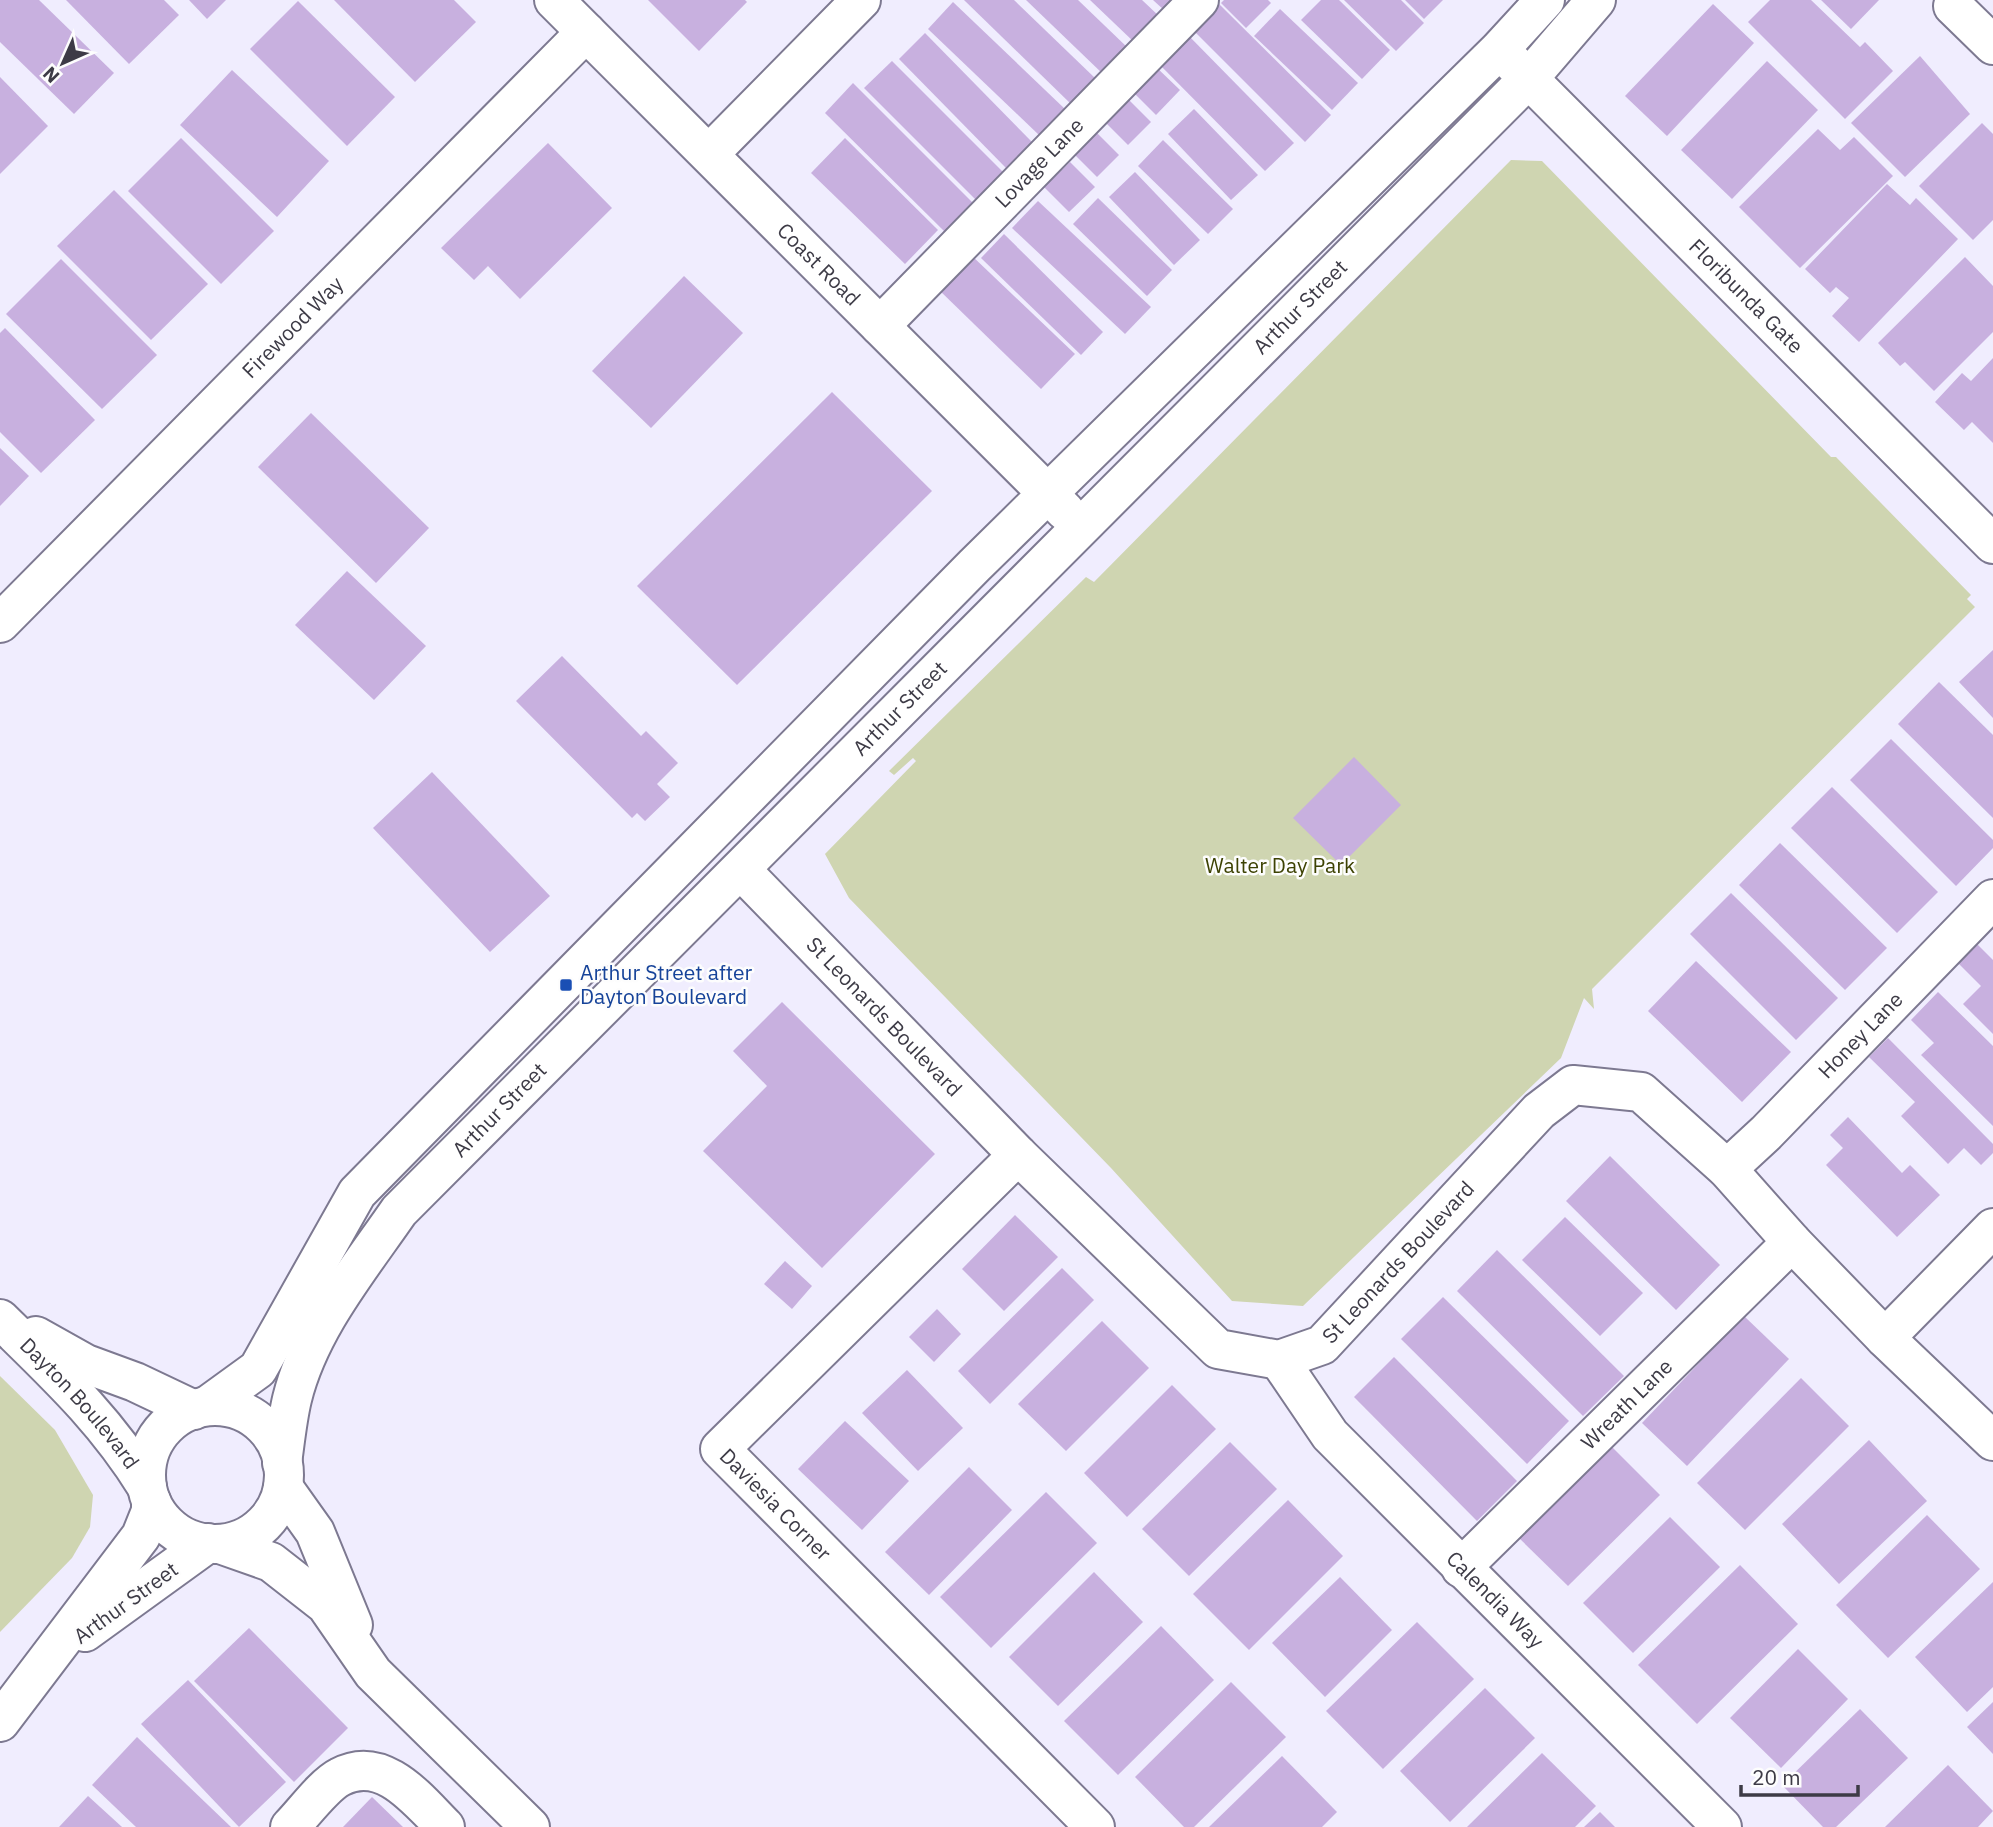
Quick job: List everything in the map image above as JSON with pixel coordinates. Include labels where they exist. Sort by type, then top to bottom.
[{"type":"street","name":"Coast Road","points":[[554,0],[1083,529]]},
{"type":"street","points":[[709,154],[861,0]]},
{"type":"street","name":"Lovage Lane","points":[[880,326],[1199,0]]},
{"type":"street","name":"Arthur Street","points":[[200,1408],[258,1369],[357,1193],[1048,492],[1499,50],[1545,0]]},
{"type":"street","name":"Arthur Street","points":[[282,1475],[292,1398],[307,1356],[339,1297],[399,1211],[1083,529],[1529,78],[1596,0]]},
{"type":"street","points":[[1953,6],[1993,45]]},
{"type":"street","name":"Firewood Way","points":[[0,623],[586,32]]},
{"type":"street","name":"Floribunda Gate","points":[[1499,50],[1991,538]]},
{"type":"street","name":"St Leonards Boulevard","points":[[741,870],[1018,1155],[1218,1349],[1279,1360],[1322,1345],[1539,1111],[1573,1085],[1641,1092],[1727,1169],[1792,1242],[1885,1338],[1993,1441]]},
{"type":"street","name":"Honey Lane","points":[[1727,1169],[1766,1133],[1993,899]]},
{"type":"street","name":"Daviesia Corner","points":[[1018,1155],[720,1450],[1095,1827]]},
{"type":"street","points":[[1885,1338],[1993,1228]]},
{"type":"street","name":"Wreath Lane","points":[[1461,1568],[1792,1242]]},
{"type":"street","name":"Dayton Boulevard","points":[[3,1321],[52,1342],[86,1364],[200,1408]]},
{"type":"street","name":"Dayton Boulevard","points":[[3,1321],[90,1407],[124,1448],[149,1494]]},
{"type":"street","name":"Calendia Way","points":[[1279,1360],[1330,1435],[1722,1827]]},
{"type":"street","points":[[373,1674],[315,1532],[282,1475],[274,1440],[257,1421],[234,1409],[200,1408],[170,1423],[156,1439],[148,1458],[149,1494],[174,1530],[184,1537],[271,1562],[326,1605],[373,1674],[530,1827]]},
{"type":"street","points":[[214,1544],[242,1538],[264,1523],[279,1500],[282,1475]]},
{"type":"street","name":"Arthur Street","points":[[0,1722],[141,1536],[151,1511],[149,1494]]},
{"type":"street","name":"Arthur Street","points":[[45,1664],[115,1609],[214,1544]]},
{"type":"street","points":[[290,1827],[339,1777],[357,1772],[381,1774],[399,1781],[445,1827]]},
{"type":"green space","name":"Walter Day Park","points":[[1511,160],[1542,161],[1831,457],[1836,457],[1971,595],[1967,599],[1975,607],[1592,989],[1594,1009],[1584,998],[1561,1058],[1303,1306],[1232,1301],[1111,1168],[849,898],[825,854],[916,761],[913,758],[894,775],[889,771],[1086,577],[1094,582]]},
{"type":"green space","points":[[0,1376],[55,1430],[93,1495],[90,1527],[72,1558],[0,1632]]},
{"type":"building","points":[[0,0],[39,0],[114,73],[74,114],[0,42]]},
{"type":"building","points":[[66,0],[164,0],[179,15],[129,64]]},
{"type":"building","points":[[189,0],[226,0],[207,19]]},
{"type":"building","points":[[334,0],[454,0],[476,22],[415,82]]},
{"type":"building","points":[[648,0],[745,0],[747,2],[699,51]]},
{"type":"building","points":[[964,0],[1014,0],[1096,79],[1072,105]]},
{"type":"building","points":[[1026,0],[1078,0],[1129,49],[1104,75]]},
{"type":"building","points":[[1090,0],[1142,0],[1160,17],[1135,43]]},
{"type":"building","points":[[1153,0],[1176,0],[1165,11]]},
{"type":"building","points":[[1224,0],[1268,0],[1271,3],[1246,28],[1221,3]]},
{"type":"building","points":[[1321,0],[1339,0],[1390,50],[1362,79],[1301,20]]},
{"type":"building","points":[[1344,0],[1401,0],[1424,23],[1396,51]]},
{"type":"building","points":[[1405,0],[1443,0],[1424,19]]},
{"type":"building","points":[[1770,0],[1811,0],[1860,47],[1865,42],[1893,71],[1845,119],[1748,22]]},
{"type":"building","points":[[1821,0],[1879,0],[1851,29]]},
{"type":"building","points":[[298,1],[395,97],[347,146],[250,49]]},
{"type":"building","points":[[953,2],[1066,110],[1040,136],[928,29]]},
{"type":"building","points":[[1217,2],[1331,115],[1305,142],[1191,28]]},
{"type":"building","points":[[1713,4],[1754,43],[1667,136],[1625,96]]},
{"type":"building","points":[[1280,9],[1358,83],[1332,110],[1254,36]]},
{"type":"building","points":[[925,33],[1032,142],[1006,168],[899,59]]},
{"type":"building","points":[[1187,34],[1294,143],[1265,171],[1158,63]]},
{"type":"building","points":[[1920,56],[1970,114],[1905,177],[1851,123]]},
{"type":"building","points":[[892,61],[1004,173],[976,200],[864,88]]},
{"type":"building","points":[[1767,61],[1818,110],[1732,199],[1681,150]]},
{"type":"building","points":[[1154,65],[1180,90],[1156,115],[1130,89]]},
{"type":"building","points":[[232,70],[329,161],[277,217],[180,125]]},
{"type":"building","points":[[0,77],[48,126],[0,174]]},
{"type":"building","points":[[853,83],[973,203],[945,232],[825,113]]},
{"type":"building","points":[[1126,97],[1151,122],[1128,145],[1103,120]]},
{"type":"building","points":[[1194,109],[1258,175],[1231,200],[1168,134]]},
{"type":"building","points":[[1982,123],[1993,134],[1993,220],[1973,240],[1919,186]]},
{"type":"building","points":[[1818,129],[1840,150],[1854,137],[1893,176],[1800,268],[1739,207]]},
{"type":"building","points":[[1095,131],[1119,155],[1097,177],[1073,153]]},
{"type":"building","points":[[181,138],[274,231],[221,284],[128,191]]},
{"type":"building","points":[[845,138],[938,230],[905,264],[811,173]]},
{"type":"building","points":[[1163,140],[1233,209],[1208,234],[1138,166]]},
{"type":"building","points":[[548,143],[612,208],[520,299],[488,266],[474,280],[441,248]]},
{"type":"building","points":[[1070,162],[1095,187],[1069,212],[1044,187]]},
{"type":"building","points":[[1135,172],[1200,240],[1174,265],[1109,197]]},
{"type":"building","points":[[1887,184],[1910,205],[1916,198],[1958,239],[1859,342],[1832,316],[1849,298],[1836,287],[1830,293],[1805,269]]},
{"type":"building","points":[[114,190],[208,284],[151,340],[57,246]]},
{"type":"building","points":[[1098,198],[1172,270],[1147,296],[1073,224]]},
{"type":"building","points":[[1038,201],[1151,307],[1125,334],[1012,228]]},
{"type":"building","points":[[1004,234],[1103,332],[1081,355],[981,258]]},
{"type":"building","points":[[970,254],[1075,354],[1041,389],[937,288]]},
{"type":"building","points":[[1965,257],[1993,286],[1993,332],[1934,391],[1905,362],[1900,366],[1878,343]]},
{"type":"building","points":[[61,259],[157,355],[102,409],[6,314]]},
{"type":"building","points":[[684,276],[743,333],[651,428],[592,371]]},
{"type":"building","points":[[5,328],[95,420],[41,473],[0,432],[0,333]]},
{"type":"building","points":[[1993,358],[1993,443],[1972,422],[1964,430],[1935,402],[1962,373],[1971,381]]},
{"type":"building","points":[[832,392],[932,491],[737,685],[637,586]]},
{"type":"building","points":[[311,413],[429,528],[376,583],[258,467]]},
{"type":"building","points":[[0,448],[29,476],[0,506]]},
{"type":"building","points":[[347,571],[426,646],[374,700],[295,625]]},
{"type":"building","points":[[1993,650],[1993,718],[1959,682]]},
{"type":"building","points":[[562,656],[641,736],[646,731],[678,763],[657,784],[670,797],[645,821],[637,813],[632,818],[516,701]]},
{"type":"building","points":[[1939,682],[1993,735],[1993,818],[1898,724]]},
{"type":"building","points":[[1891,739],[1993,840],[1993,848],[1956,886],[1850,780]]},
{"type":"building","points":[[1354,757],[1401,805],[1341,865],[1293,818]]},
{"type":"building","points":[[432,772],[550,896],[490,952],[373,828]]},
{"type":"building","points":[[1832,787],[1938,892],[1897,933],[1791,828]]},
{"type":"building","points":[[1780,843],[1887,948],[1845,990],[1739,885]]},
{"type":"building","points":[[1731,893],[1838,998],[1796,1040],[1690,934]]},
{"type":"building","points":[[1977,944],[1993,960],[1993,1034],[1963,1004],[1981,986],[1958,963]]},
{"type":"building","points":[[1696,961],[1791,1052],[1742,1102],[1648,1011]]},
{"type":"building","points":[[1938,992],[1993,1046],[1993,1126],[1921,1055],[1934,1043],[1911,1020]]},
{"type":"building","points":[[782,1002],[935,1154],[822,1268],[703,1151],[767,1086],[733,1051]]},
{"type":"building","points":[[1888,1038],[1993,1144],[1993,1153],[1981,1165],[1964,1148],[1948,1164],[1901,1116],[1915,1102],[1869,1057]]},
{"type":"building","points":[[1848,1117],[1902,1173],[1910,1165],[1940,1195],[1897,1237],[1826,1165],[1843,1148],[1830,1135]]},
{"type":"building","points":[[1610,1156],[1720,1265],[1676,1310],[1566,1201]]},
{"type":"building","points":[[1015,1215],[1058,1257],[1004,1311],[962,1269]]},
{"type":"building","points":[[1565,1217],[1643,1293],[1600,1336],[1522,1260]]},
{"type":"building","points":[[1497,1250],[1624,1376],[1583,1416],[1457,1291]]},
{"type":"building","points":[[785,1261],[812,1286],[792,1309],[764,1284]]},
{"type":"building","points":[[1062,1268],[1094,1300],[990,1404],[958,1371]]},
{"type":"building","points":[[1443,1297],[1569,1421],[1527,1464],[1401,1339]]},
{"type":"building","points":[[937,1309],[961,1334],[934,1362],[909,1337]]},
{"type":"building","points":[[1744,1316],[1789,1359],[1687,1466],[1642,1423]]},
{"type":"building","points":[[1102,1321],[1149,1368],[1066,1451],[1018,1404]]},
{"type":"building","points":[[1394,1357],[1517,1481],[1477,1521],[1354,1397]]},
{"type":"building","points":[[907,1370],[963,1428],[918,1471],[862,1413]]},
{"type":"building","points":[[1801,1378],[1849,1426],[1745,1530],[1697,1483]]},
{"type":"building","points":[[1172,1385],[1216,1429],[1127,1517],[1084,1473]]},
{"type":"building","points":[[845,1421],[909,1481],[862,1530],[798,1469]]},
{"type":"building","points":[[1869,1440],[1927,1501],[1839,1584],[1782,1524]]},
{"type":"building","points":[[1230,1442],[1277,1489],[1189,1576],[1142,1529]]},
{"type":"building","points":[[1610,1445],[1660,1495],[1568,1586],[1518,1537]]},
{"type":"building","points":[[969,1467],[1012,1510],[929,1595],[885,1552]]},
{"type":"building","points":[[1046,1492],[1097,1543],[991,1648],[940,1597]]},
{"type":"building","points":[[1288,1500],[1343,1556],[1249,1650],[1193,1594]]},
{"type":"building","points":[[1927,1515],[1980,1569],[1888,1658],[1836,1605]]},
{"type":"building","points":[[1670,1517],[1720,1567],[1633,1653],[1583,1603]]},
{"type":"building","points":[[1740,1565],[1798,1624],[1697,1724],[1638,1665]]},
{"type":"building","points":[[1094,1572],[1143,1622],[1058,1706],[1009,1657]]},
{"type":"building","points":[[1340,1577],[1392,1630],[1325,1697],[1272,1643]]},
{"type":"building","points":[[1993,1582],[1993,1687],[1967,1712],[1915,1657]]},
{"type":"building","points":[[1417,1622],[1474,1679],[1383,1769],[1326,1711]]},
{"type":"building","points":[[1161,1626],[1214,1680],[1118,1775],[1064,1721]]},
{"type":"building","points":[[249,1628],[348,1728],[294,1782],[194,1681]]},
{"type":"building","points":[[1798,1649],[1848,1699],[1781,1768],[1730,1718]]},
{"type":"building","points":[[188,1680],[286,1782],[239,1827],[141,1724]]},
{"type":"building","points":[[1231,1682],[1286,1737],[1194,1827],[1184,1827],[1135,1777]]},
{"type":"building","points":[[1485,1688],[1535,1738],[1450,1822],[1400,1771]]},
{"type":"building","points":[[1993,1702],[1993,1754],[1967,1727]]},
{"type":"building","points":[[1860,1709],[1908,1758],[1836,1827],[1823,1827],[1782,1785]]},
{"type":"building","points":[[137,1737],[231,1827],[136,1827],[92,1785]]},
{"type":"building","points":[[1542,1753],[1596,1806],[1575,1827],[1467,1827]]},
{"type":"building","points":[[1282,1756],[1337,1812],[1322,1827],[1209,1827]]},
{"type":"building","points":[[1948,1765],[1993,1811],[1978,1827],[1885,1827]]},
{"type":"building","points":[[88,1796],[122,1827],[59,1827]]},
{"type":"building","points":[[372,1797],[403,1827],[343,1827]]},
{"type":"building","points":[[1600,1812],[1615,1827],[1584,1827]]},
{"type":"place","name":"Arthur Street after Dayton Boulevard","points":[[566,985]]}]
